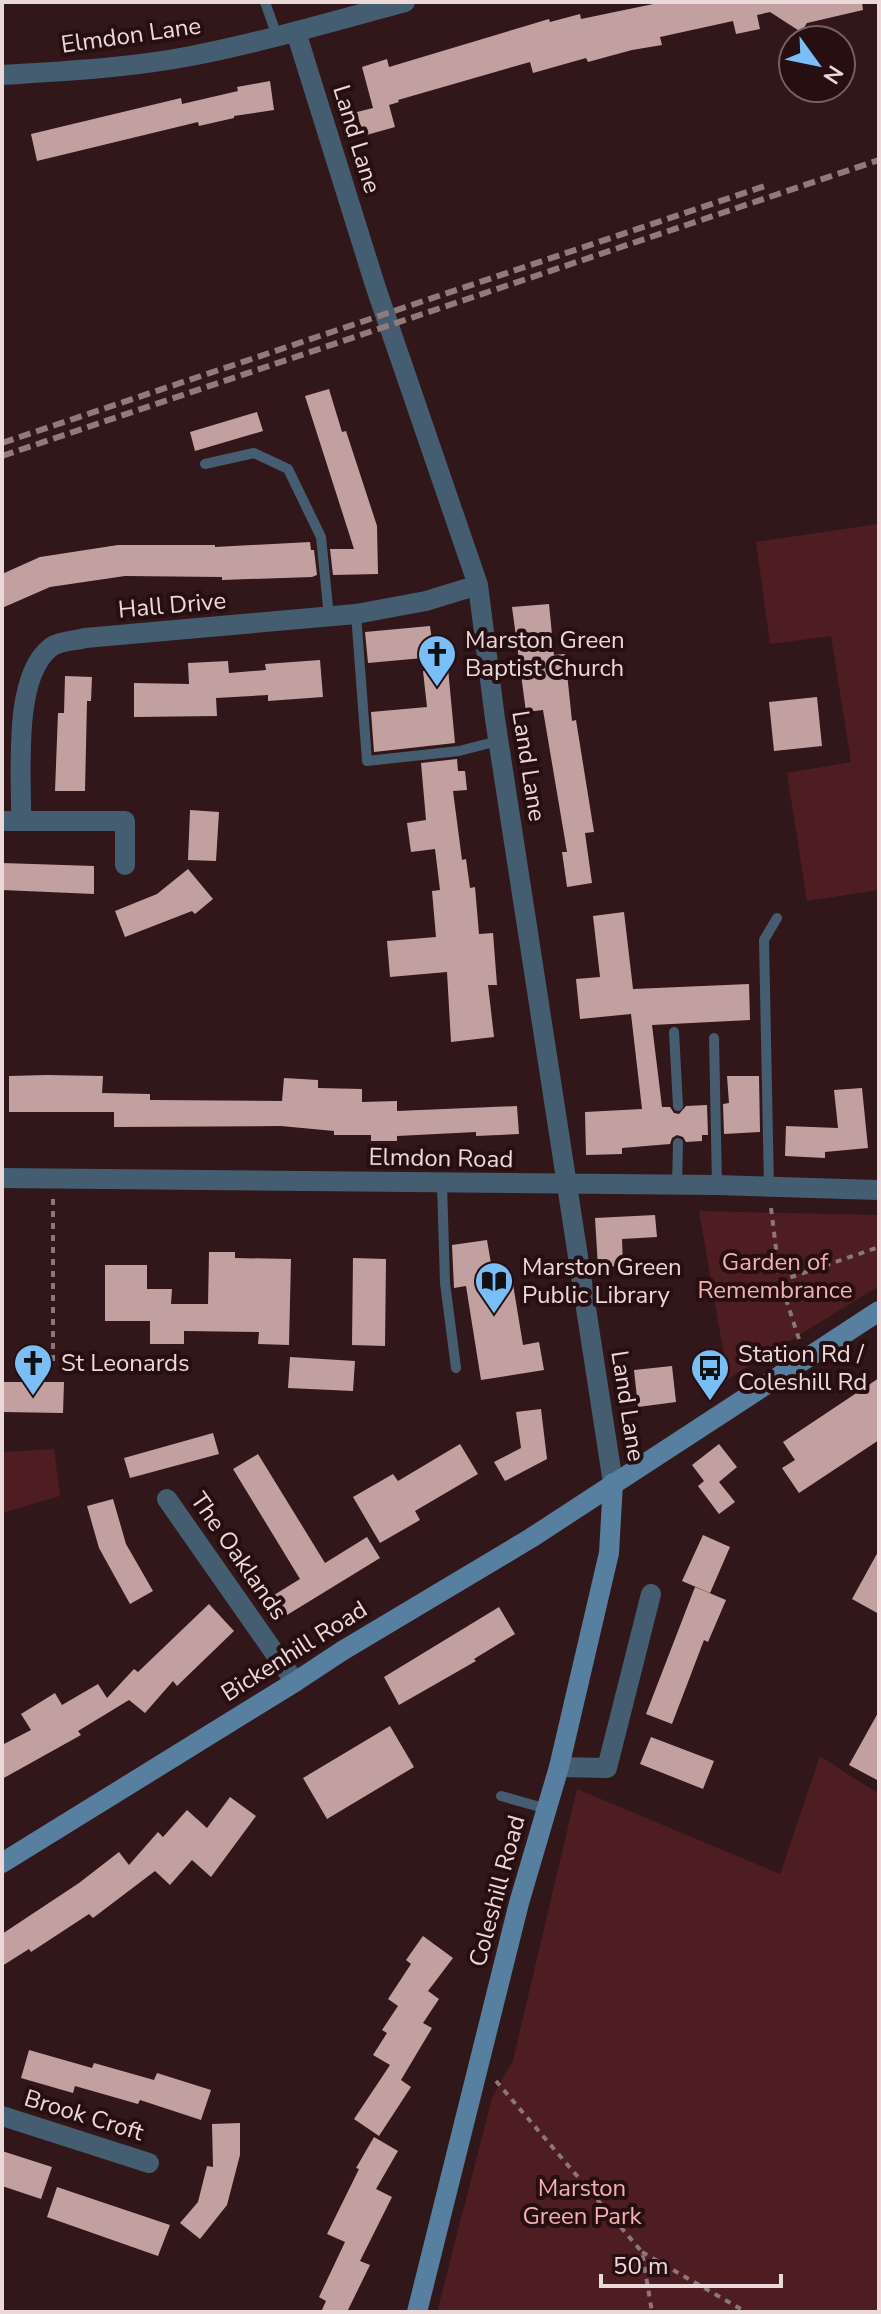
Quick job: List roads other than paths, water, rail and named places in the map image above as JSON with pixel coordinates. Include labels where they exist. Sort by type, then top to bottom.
[{"type":"street","name":"Elmdon Lane","points":[[2,75],[68,71],[189,56],[405,2]]},
{"type":"street","name":"Land Lane","points":[[286,34],[478,585],[498,741],[613,1483]]},
{"type":"street","name":"Hall Drive","points":[[12,821],[28,684],[37,661],[52,645],[85,638],[356,614],[426,601],[478,585]]},
{"type":"street","points":[[12,821],[125,821],[125,865]]},
{"type":"street","name":"Elmdon Road","points":[[2,1178],[717,1185],[770,1196],[879,1190]]},
{"type":"street","name":"Bickenhill Road","points":[[2,1863],[342,1651],[531,1538],[879,1311]]},
{"type":"street","name":"Coleshill Road","points":[[417,2312],[519,1903],[559,1767],[609,1553],[613,1483]]},
{"type":"street","name":"The Oaklands","points":[[167,1499],[295,1682]]},
{"type":"street","points":[[559,1767],[607,1768],[651,1594]]},
{"type":"street","name":"Brook Croft","points":[[2,2116],[149,2163]]},
{"type":"lane","points":[[265,2],[286,34]]},
{"type":"lane","points":[[205,464],[254,453],[288,469],[321,537],[329,617]]},
{"type":"lane","points":[[356,614],[367,761],[459,751],[498,741]]},
{"type":"lane","points":[[770,1196],[764,940],[777,918]]},
{"type":"lane","points":[[674,1032],[678,1106]]},
{"type":"lane","points":[[714,1038],[717,1185]]},
{"type":"lane","points":[[677,1185],[678,1143]]},
{"type":"lane","points":[[442,1184],[445,1283],[456,1368]]},
{"type":"lane","points":[[501,1796],[547,1809]]},
{"type":"railway","points":[[2,456],[879,160]]},
{"type":"railway","points":[[2,443],[768,185]]},
{"type":"place","name":"Marston Green Baptist Church","points":[[437,688]]},
{"type":"place","name":"Marston Green Public Library","points":[[494,1315]]},
{"type":"place","name":"St Leonards","points":[[33,1397]]},
{"type":"place","name":"Station Rd / Coleshill Rd","points":[[710,1402]]},
{"type":"park label","name":"Garden of Remembrance","points":[[775,1276]]},
{"type":"park label","name":"Marston Green Park","points":[[582,2202]]}]
